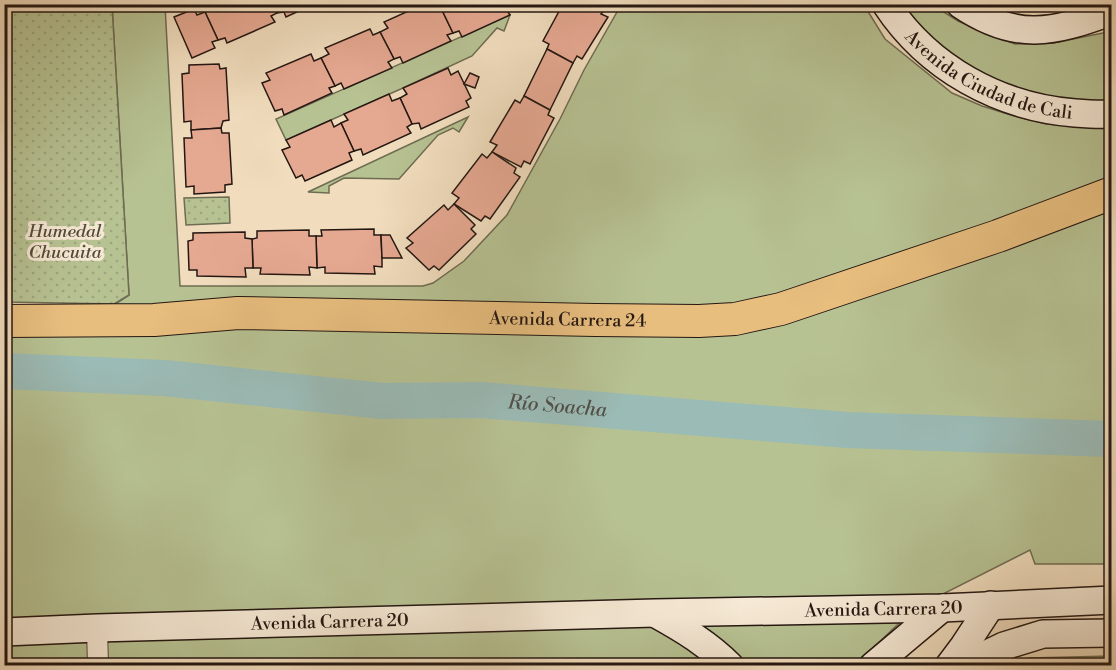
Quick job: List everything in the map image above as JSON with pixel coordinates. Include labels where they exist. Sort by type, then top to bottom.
[{"type":"main road","name":"Avenida Carrera 24","points":[[4,321],[154,320],[238,313],[605,320],[735,319],[792,305],[998,236],[1112,193]]},
{"type":"street","name":"Avenida Ciudad de Cali","points":[[886,4],[893,16],[913,38],[957,74],[982,88],[1014,102],[1051,111],[1112,114]]},
{"type":"street","points":[[960,4],[1002,26],[1037,30],[1061,27],[1112,11]]},
{"type":"street","name":"Avenida Carrera 20","points":[[4,632],[655,613],[942,608],[1112,600]]},
{"type":"street","points":[[949,666],[991,605]]},
{"type":"street","points":[[873,666],[942,608]]},
{"type":"street","points":[[655,613],[687,631],[717,653],[730,666]]},
{"type":"street","points":[[97,628],[98,666]]},
{"type":"street","points":[[967,666],[1004,646],[1043,634],[1112,633]]},
{"type":"green space","name":"Humedal Chucuita","points":[[5,4],[112,5],[129,295],[114,304],[5,302]]},
{"type":"green space","points":[[112,5],[165,5],[180,286],[423,286],[433,283],[464,261],[507,215],[621,5],[864,5],[885,39],[952,93],[982,106],[1046,124],[1075,126],[1111,120],[1111,564],[1035,564],[1030,550],[915,608],[855,665],[621,666],[579,660],[413,666],[5,666],[5,323],[114,305],[129,295]]},
{"type":"green space","points":[[896,5],[933,5],[958,21],[1015,44],[1053,43],[1103,33],[1111,28],[1111,102],[1060,101],[965,71]]},
{"type":"green space","points":[[510,15],[504,31],[497,28],[472,56],[286,140],[276,119]]},
{"type":"green space","points":[[468,117],[459,132],[453,128],[438,135],[399,179],[344,178],[329,186],[329,193],[308,192]]},
{"type":"green space","points":[[229,197],[230,223],[186,225],[184,198]]},
{"type":"green space","points":[[1111,656],[1111,665],[1008,665],[1029,658]]},
{"type":"building","points":[[210,4],[273,4],[277,13],[271,16],[275,22],[227,43],[225,38],[218,40],[205,12],[212,9]]},
{"type":"building","points":[[273,4],[314,4],[286,17],[284,12],[277,13]]},
{"type":"building","points":[[424,4],[430,4],[432,9],[440,6],[453,33],[447,35],[451,41],[403,63],[400,57],[394,59],[380,32],[388,28],[384,22]]},
{"type":"building","points":[[442,4],[510,4],[511,6],[506,9],[510,15],[462,37],[459,31],[453,33],[440,6]]},
{"type":"building","points":[[563,4],[599,4],[606,8],[601,14],[608,17],[582,59],[577,56],[573,63],[547,49],[549,44],[543,41]]},
{"type":"building","points":[[194,9],[197,15],[205,12],[218,40],[212,42],[215,48],[192,58],[174,17]]},
{"type":"building","points":[[370,29],[373,35],[380,32],[394,59],[388,62],[392,68],[344,89],[341,83],[335,86],[321,58],[329,54],[325,48]]},
{"type":"building","points":[[547,49],[573,63],[550,110],[524,96]]},
{"type":"building","points":[[311,54],[314,61],[321,58],[335,86],[329,88],[332,93],[284,115],[282,109],[275,111],[262,83],[270,80],[266,73]]},
{"type":"building","points":[[219,64],[220,69],[226,68],[229,120],[223,121],[221,128],[191,130],[191,121],[184,122],[182,74],[189,73],[189,65]]},
{"type":"building","points":[[448,68],[451,75],[458,71],[471,98],[466,101],[469,107],[421,129],[419,123],[412,124],[400,98],[407,94],[403,88]]},
{"type":"building","points":[[470,73],[479,77],[475,88],[464,84]]},
{"type":"building","points":[[389,94],[392,101],[400,98],[412,124],[407,127],[411,133],[363,155],[361,149],[354,151],[341,123],[348,120],[344,114]]},
{"type":"building","points":[[524,96],[550,110],[548,115],[554,118],[530,164],[524,161],[521,167],[492,152],[497,145],[490,142],[515,100],[520,103]]},
{"type":"building","points":[[331,120],[334,127],[341,123],[354,151],[349,153],[352,160],[305,181],[302,175],[296,178],[282,150],[290,147],[286,140]]},
{"type":"building","points":[[221,128],[222,133],[229,133],[232,184],[225,185],[225,192],[194,194],[194,186],[186,187],[184,138],[192,138],[191,130]]},
{"type":"building","points":[[492,152],[516,168],[514,173],[520,177],[490,219],[485,216],[481,221],[454,204],[459,198],[452,193],[482,154],[487,158]]},
{"type":"building","points":[[454,204],[475,225],[471,229],[476,234],[439,270],[434,266],[429,270],[406,248],[413,243],[407,238],[444,205],[448,210]]},
{"type":"building","points":[[374,229],[374,235],[381,235],[382,258],[382,267],[374,266],[375,274],[325,273],[325,267],[317,268],[316,236],[322,236],[321,230]]},
{"type":"building","points":[[309,230],[309,236],[316,236],[317,268],[309,267],[310,275],[260,274],[261,268],[253,268],[252,239],[257,238],[257,231]]},
{"type":"building","points":[[245,232],[245,238],[252,239],[253,268],[245,268],[246,277],[197,276],[197,270],[189,270],[188,241],[193,240],[193,233]]},
{"type":"building","points":[[381,235],[390,235],[402,258],[382,258]]},
{"type":"waterway","name":"Río Soacha","points":[[4,371],[164,378],[382,401],[481,400],[847,430],[1112,439]]}]
